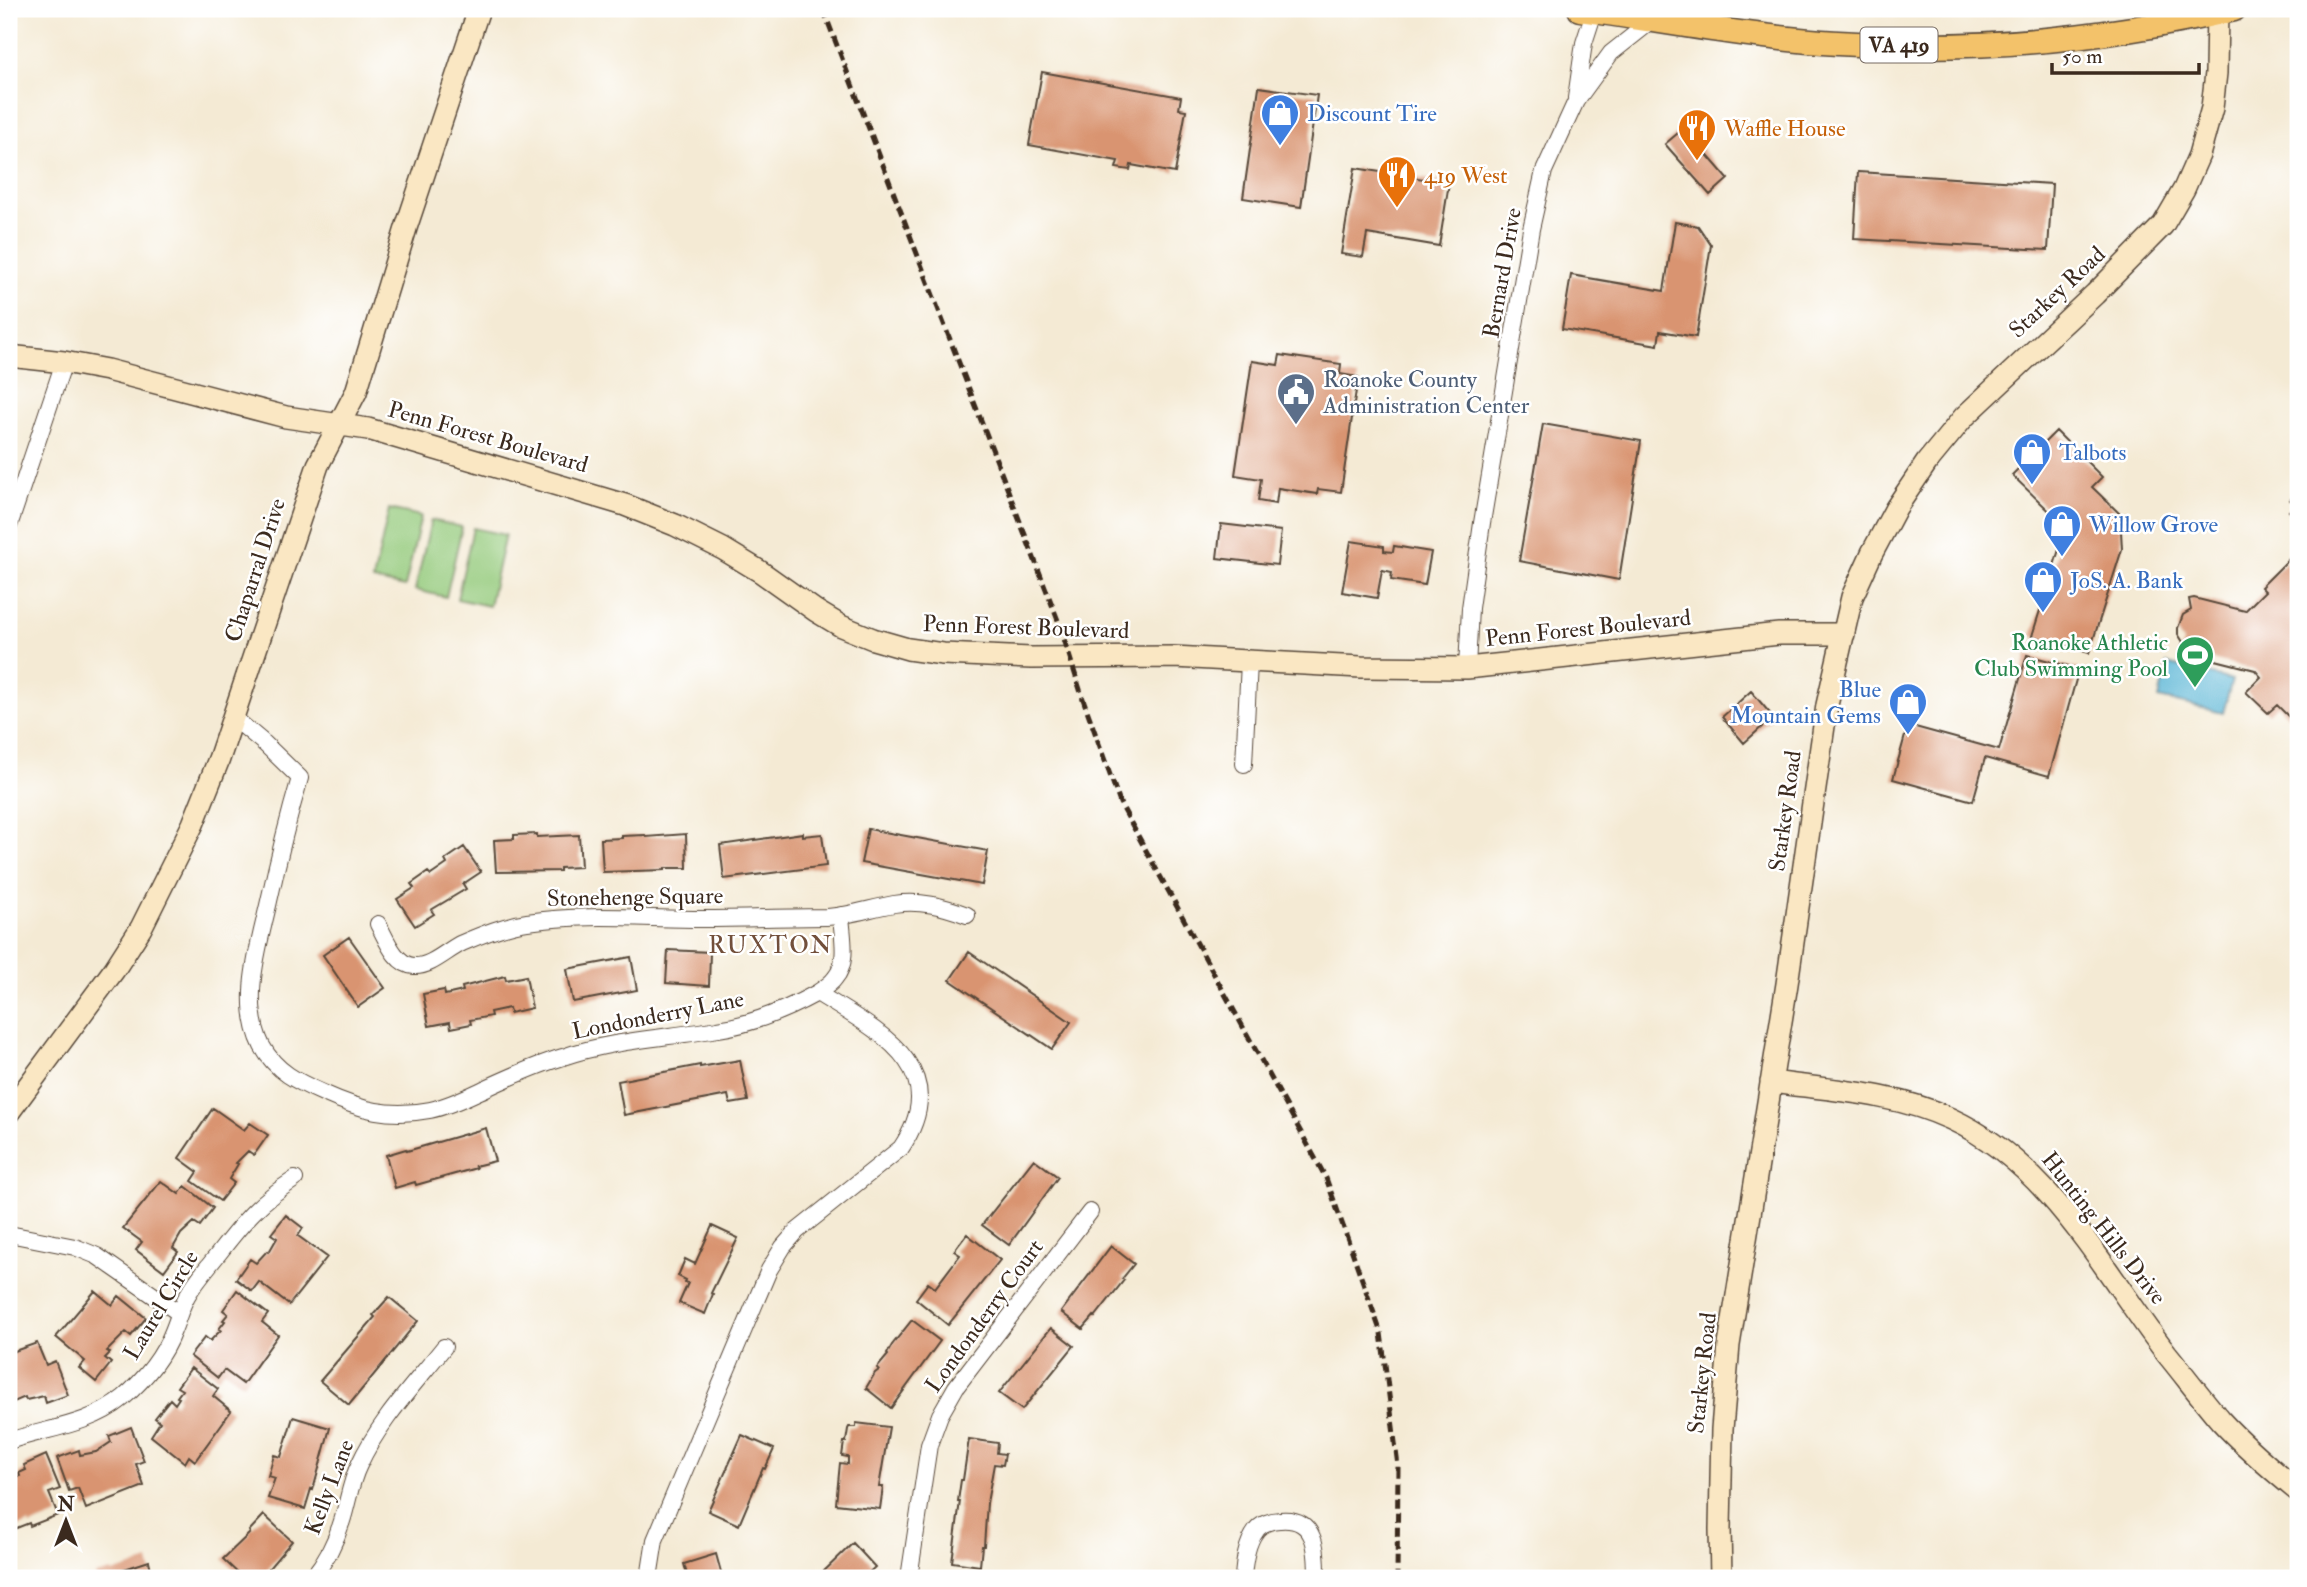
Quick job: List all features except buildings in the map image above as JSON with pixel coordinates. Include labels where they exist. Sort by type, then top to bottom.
[{"type":"main road","name":"VA 419","points":[[1589,9],[1777,38],[1840,44],[1921,46],[2005,43],[2092,35],[2223,10]]},
{"type":"street","name":"Chaparral Drive","points":[[9,1112],[114,970],[141,928],[193,824],[234,718],[318,465],[356,392],[407,225],[479,9]]},
{"type":"street","name":"Bernard Drive","points":[[1576,101],[1589,9]]},
{"type":"street","name":"Starkey Road","points":[[1721,1578],[1722,1429],[1729,1345],[1827,705],[1852,597],[1896,508],[1927,462],[1964,417],[2132,258],[2163,225],[2184,189],[2199,155],[2212,108],[2223,10]]},
{"type":"street","name":"Bernard Drive","points":[[1467,668],[1470,608],[1482,523],[1531,229],[1544,171],[1576,101],[1611,53],[1654,19]]},
{"type":"street","name":"Penn Forest Boulevard","points":[[9,356],[107,370],[286,417],[368,429],[625,505],[675,525],[723,549],[841,625],[873,639],[908,649],[943,654],[1031,658],[1174,657],[1374,668],[1467,668],[1779,634],[1843,634]]},
{"type":"street","points":[[9,526],[64,362]]},
{"type":"street","points":[[1244,764],[1249,662]]},
{"type":"street","name":"Londonderry Lane","points":[[234,718],[300,778],[282,841],[254,968],[252,997],[256,1027],[263,1046],[277,1066],[293,1080],[353,1107],[378,1113],[433,1110],[563,1056],[632,1041],[720,1029],[760,1019],[794,1006],[817,993]]},
{"type":"street","name":"Stonehenge Square","points":[[378,924],[398,959],[417,967],[488,932],[525,922],[579,916],[703,919],[841,915],[895,904],[920,903],[944,906],[967,915]]},
{"type":"street","points":[[649,1578],[655,1540],[769,1270],[797,1231],[901,1148],[912,1130],[917,1114],[918,1092],[914,1074],[905,1057],[875,1029],[817,993],[835,979],[842,968],[841,915]]},
{"type":"street","name":"Hunting Hills Drive","points":[[1771,1082],[1891,1099],[1926,1108],[1984,1136],[2013,1158],[2032,1175],[2073,1224],[2166,1352],[2220,1419],[2258,1457],[2298,1491]]},
{"type":"street","name":"Laurel Circle","points":[[9,1441],[74,1424],[99,1414],[122,1399],[145,1376],[163,1352],[187,1296],[202,1273],[252,1212],[295,1179]]},
{"type":"street","name":"Londonderry Court","points":[[909,1578],[929,1445],[940,1415],[956,1387],[1090,1212]]},
{"type":"street","points":[[9,1234],[75,1247],[97,1256],[179,1313]]},
{"type":"street","name":"Kelly Lane","points":[[312,1578],[332,1545],[358,1466],[373,1438],[444,1347]]},
{"type":"street","points":[[1243,1578],[1247,1550],[1256,1531],[1275,1520],[1289,1519],[1303,1524],[1310,1532],[1315,1544],[1317,1578]]},
{"type":"green space","points":[[389,509],[421,516],[405,587],[373,580]]},
{"type":"green space","points":[[431,520],[462,527],[446,597],[415,590]]},
{"type":"green space","points":[[473,528],[505,535],[489,606],[457,599]]},
{"type":"water","name":"Roanoke Athletic Club Swimming Pool","points":[[2167,664],[2232,680],[2223,713],[2159,698]]},
{"type":"railway","points":[[823,9],[1059,623],[1120,803],[1326,1178],[1381,1333],[1398,1466],[1397,1578]]},
{"type":"place","name":"Discount Tire","points":[[1280,147]]},
{"type":"place","name":"Waffle House","points":[[1697,162]]},
{"type":"place","name":"419 West","points":[[1397,209]]},
{"type":"place","name":"Roanoke County Administration Center","points":[[1296,426]]},
{"type":"place","name":"Talbots","points":[[2032,486]]},
{"type":"place","name":"Willow Grove","points":[[2062,558]]},
{"type":"place","name":"JoS. A. Bank","points":[[2043,614]]},
{"type":"place","name":"Roanoke Athletic Club Swimming Pool","points":[[2195,689]]},
{"type":"place","name":"Blue Mountain Gems","points":[[1908,736]]},
{"type":"district","name":"RUXTON","points":[[771,945]]}]
